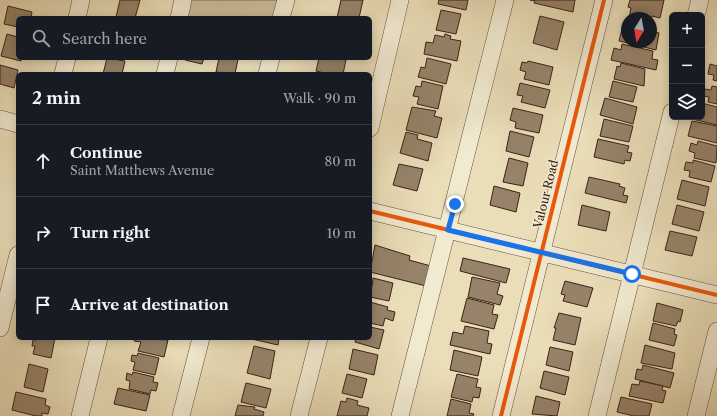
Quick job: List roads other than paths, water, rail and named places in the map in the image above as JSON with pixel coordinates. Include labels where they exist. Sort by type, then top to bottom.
[{"type":"street","points":[[77,16],[81,0]]},
{"type":"street","points":[[179,16],[183,0]]},
{"type":"street","points":[[282,16],[286,0]]},
{"type":"street","points":[[372,119],[400,0]]},
{"type":"street","points":[[400,416],[448,230],[504,0]]},
{"type":"street","name":"Valour Road","points":[[501,416],[604,0]]},
{"type":"street","points":[[697,12],[700,0]]},
{"type":"street","points":[[64,72],[66,60]]},
{"type":"street","points":[[166,72],[168,60]]},
{"type":"street","points":[[268,72],[270,60]]},
{"type":"street","points":[[0,120],[16,124]]},
{"type":"street","points":[[597,416],[670,120]]},
{"type":"street","points":[[372,211],[717,295]]},
{"type":"street","points":[[0,328],[16,263]]},
{"type":"street","points":[[696,416],[717,331]]},
{"type":"street","points":[[80,416],[99,340]]},
{"type":"street","points":[[181,416],[200,340]]},
{"type":"street","points":[[299,416],[318,340]]}]
